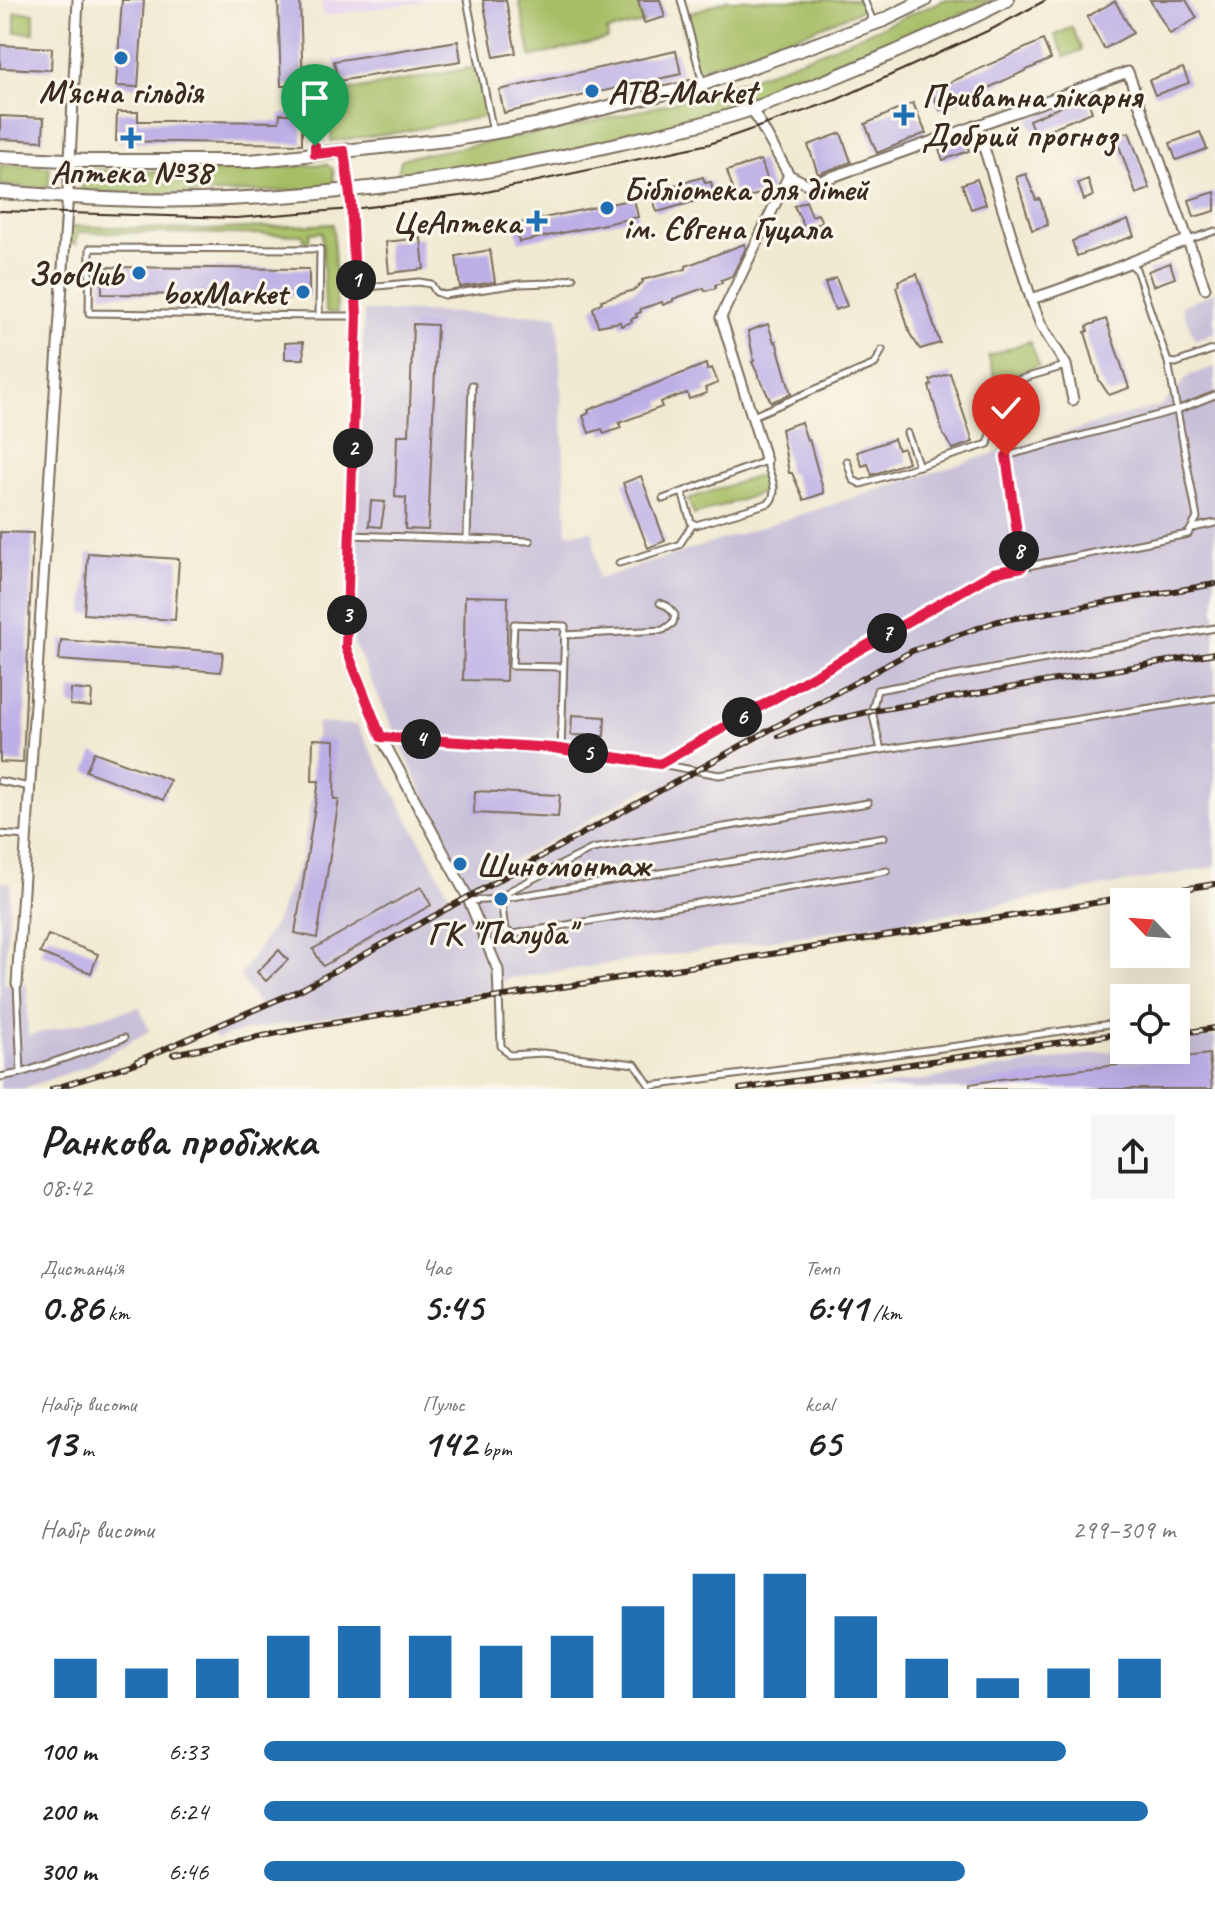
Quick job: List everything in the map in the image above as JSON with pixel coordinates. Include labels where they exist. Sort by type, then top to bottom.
[{"type":"main road","points":[[0,157],[195,162],[315,154],[456,139],[535,125],[703,84],[874,23],[925,0]]},
{"type":"main road","points":[[0,192],[196,201],[350,192],[429,182],[545,161],[752,109],[844,74],[1007,0]]},
{"type":"street","points":[[17,984],[78,0]]},
{"type":"street","points":[[752,109],[789,175],[809,185],[1128,72],[1205,288]]},
{"type":"street","points":[[977,125],[1031,299],[1041,325],[1066,365],[1073,400]]},
{"type":"street","points":[[344,151],[357,288],[346,648],[381,737],[468,901],[498,970],[499,995]]},
{"type":"street","points":[[766,461],[721,317],[789,175]]},
{"type":"street","points":[[1031,299],[1063,290],[1187,240]]},
{"type":"lane","points":[[467,0],[493,132]]},
{"type":"lane","points":[[681,0],[703,84]]},
{"type":"lane","points":[[864,0],[874,23]]},
{"type":"lane","points":[[315,101],[315,154]]},
{"type":"lane","points":[[1187,240],[1215,231]]},
{"type":"lane","points":[[319,316],[320,249],[90,248],[89,313],[319,316],[357,316]]},
{"type":"lane","points":[[660,764],[993,573],[1188,534],[1197,518],[1168,362],[1136,269],[1128,262]]},
{"type":"lane","points":[[357,288],[419,282],[431,284],[436,292],[444,295],[573,278]]},
{"type":"lane","points":[[1168,362],[1176,363],[1215,349]]},
{"type":"lane","points":[[753,416],[875,364],[882,350]]},
{"type":"lane","points":[[977,392],[1066,365]]},
{"type":"lane","points":[[467,537],[472,385]]},
{"type":"lane","points":[[1022,567],[1006,456],[1177,410],[1215,395]]},
{"type":"lane","points":[[847,461],[853,480],[861,484],[988,444],[991,434],[987,421]]},
{"type":"lane","points":[[907,433],[919,466]]},
{"type":"lane","points":[[663,499],[766,461],[775,491],[775,497],[769,503],[693,524]]},
{"type":"lane","points":[[682,492],[693,524]]},
{"type":"lane","points":[[1191,528],[1215,523]]},
{"type":"lane","points":[[619,563],[679,545],[693,524]]},
{"type":"lane","points":[[350,535],[530,541]]},
{"type":"lane","points":[[564,635],[663,630],[673,623],[675,615],[660,603]]},
{"type":"lane","points":[[561,749],[565,626],[514,624],[512,666],[562,667]]},
{"type":"lane","points":[[881,750],[872,711],[877,690],[1215,628]]},
{"type":"lane","points":[[381,737],[561,749],[719,775],[1215,698]]},
{"type":"lane","points":[[0,781],[30,787]]},
{"type":"lane","points":[[501,899],[511,890],[592,849],[868,803]]},
{"type":"lane","points":[[0,834],[27,836]]},
{"type":"lane","points":[[468,901],[501,899],[884,837]]},
{"type":"lane","points":[[501,899],[505,930],[513,934],[887,871]]},
{"type":"lane","points":[[17,984],[21,1073]]},
{"type":"lane","points":[[499,995],[501,1046],[509,1055],[543,1053],[635,1064],[650,1086],[1110,1024]]},
{"type":"lane","points":[[0,1077],[21,1073],[124,1038]]},
{"type":"shaded area","points":[[321,0],[437,0],[323,16]]},
{"type":"shaded area","points":[[1215,292],[1215,332],[1195,340],[1181,306]]},
{"type":"shaded area","points":[[364,311],[558,315],[567,533],[593,531],[598,579],[985,456],[1162,405],[1190,375],[1215,367],[1215,867],[925,918],[505,979],[489,991],[248,1030],[216,1039],[211,1030],[260,1007],[240,976],[275,923],[301,860],[313,792],[317,723],[357,725],[452,899],[578,829],[659,794],[653,785],[466,886],[354,644]]},
{"type":"shaded area","points":[[0,882],[11,883],[4,984],[27,984],[28,1036],[140,1007],[149,1031],[85,1067],[22,1089],[0,1089]]},
{"type":"shaded area","points":[[1215,1036],[1215,1089],[863,1089],[1110,1051],[1110,1064],[1190,1064],[1190,1040]]},
{"type":"green space","points":[[519,0],[638,0],[644,23],[607,31],[608,39],[531,57]]},
{"type":"green space","points":[[727,0],[859,0],[864,9],[805,33],[693,71],[681,17]]},
{"type":"green space","points":[[944,0],[994,0],[820,76],[697,120],[546,158],[404,180],[398,173],[401,160],[408,157],[584,124],[721,88],[818,53]]},
{"type":"green space","points":[[15,12],[34,13],[34,33],[15,32]]},
{"type":"green space","points":[[1072,27],[1082,50],[1065,57],[1055,35]]},
{"type":"green space","points":[[477,67],[487,116],[331,141],[331,94]]},
{"type":"green space","points":[[326,164],[333,169],[334,185],[328,189],[196,194],[81,192],[83,169],[194,173]]},
{"type":"green space","points":[[0,165],[50,167],[48,188],[0,185]]},
{"type":"green space","points":[[333,224],[337,313],[325,309],[322,232],[310,233],[309,241],[304,241],[303,235],[78,232],[76,244],[70,243],[71,226],[206,230]]},
{"type":"green space","points":[[1030,341],[1039,365],[996,380],[988,356]]},
{"type":"green space","points":[[763,474],[768,491],[694,515],[688,499]]},
{"type":"building","points":[[122,0],[144,0],[138,87],[116,86]]},
{"type":"building","points":[[278,0],[300,0],[303,86],[281,86]]},
{"type":"building","points":[[483,0],[506,0],[516,53],[494,57]]},
{"type":"building","points":[[638,0],[660,0],[665,17],[644,23]]},
{"type":"building","points":[[1150,0],[1186,0],[1197,18],[1170,34]]},
{"type":"building","points":[[1115,1],[1133,33],[1104,49],[1087,17]]},
{"type":"building","points":[[1043,40],[1051,59],[940,110],[931,91]]},
{"type":"building","points":[[458,41],[461,61],[338,81],[334,61]]},
{"type":"building","points":[[0,45],[52,48],[51,70],[0,68]]},
{"type":"building","points":[[676,51],[681,74],[504,113],[499,90]]},
{"type":"building","points":[[1183,68],[1189,83],[1155,95],[1149,80]]},
{"type":"building","points":[[1086,96],[1092,112],[1035,135],[1029,120]]},
{"type":"building","points":[[913,103],[926,133],[877,153],[865,124]]},
{"type":"building","points":[[117,112],[138,112],[138,121],[279,122],[280,114],[302,114],[302,144],[116,141]]},
{"type":"building","points":[[0,116],[44,118],[43,141],[0,139]]},
{"type":"building","points":[[1129,132],[1150,189],[1136,194],[1116,137]]},
{"type":"building","points":[[1200,132],[1207,149],[1176,160],[1170,143]]},
{"type":"building","points":[[841,133],[851,162],[818,174],[808,145]]},
{"type":"building","points":[[965,139],[969,151],[943,160],[939,149]]},
{"type":"building","points":[[761,160],[771,190],[737,201],[727,171]]},
{"type":"building","points":[[1026,174],[1036,200],[1040,199],[1048,225],[1032,230],[1016,177]]},
{"type":"building","points":[[703,177],[705,183],[711,182],[714,196],[657,212],[651,192]]},
{"type":"building","points":[[977,179],[986,204],[971,209],[962,184]]},
{"type":"building","points":[[1088,179],[1093,196],[1084,200],[1078,183]]},
{"type":"building","points":[[1215,192],[1215,211],[1194,217],[1189,200]]},
{"type":"building","points":[[634,199],[638,217],[519,242],[515,224]]},
{"type":"building","points":[[806,201],[812,216],[818,214],[822,222],[806,230],[794,206]]},
{"type":"building","points":[[1128,220],[1134,236],[1077,256],[1072,241]]},
{"type":"building","points":[[421,238],[424,269],[389,273],[386,242]]},
{"type":"building","points":[[744,244],[746,248],[732,276],[721,280],[722,283],[715,285],[716,288],[705,291],[704,288],[663,305],[662,302],[640,309],[637,317],[631,319],[632,322],[621,326],[620,322],[598,326],[593,308],[601,300],[634,290],[642,280],[686,269],[686,266]]},
{"type":"building","points":[[490,250],[495,282],[460,287],[456,256]]},
{"type":"building","points":[[1170,263],[1175,278],[1153,286],[1148,271]]},
{"type":"building","points":[[102,267],[309,269],[309,296],[102,294]]},
{"type":"building","points":[[917,274],[940,343],[920,349],[910,334],[896,287],[898,281]]},
{"type":"building","points":[[836,278],[847,306],[835,310],[825,283]]},
{"type":"building","points":[[1106,319],[1129,388],[1109,395],[1099,380],[1085,332],[1088,331],[1087,326]]},
{"type":"building","points":[[413,324],[437,325],[428,530],[405,529],[406,498],[395,497],[397,435],[409,435]]},
{"type":"building","points":[[768,324],[791,394],[771,402],[752,362],[748,331]]},
{"type":"building","points":[[303,342],[304,359],[285,359],[285,343]]},
{"type":"building","points":[[706,364],[707,370],[712,368],[718,383],[705,388],[707,393],[689,399],[687,393],[660,402],[662,407],[619,423],[621,428],[604,434],[602,429],[589,433],[583,416],[589,413],[588,410]]},
{"type":"building","points":[[950,373],[973,442],[953,449],[943,434],[929,386],[932,385],[930,380]]},
{"type":"building","points":[[801,422],[824,493],[804,500],[792,473],[789,473],[781,429]]},
{"type":"building","points":[[894,439],[898,450],[903,448],[908,462],[872,475],[868,464],[862,466],[857,452]]},
{"type":"building","points":[[641,476],[665,541],[648,548],[623,483]]},
{"type":"building","points":[[371,501],[385,502],[381,527],[369,526]]},
{"type":"building","points":[[0,532],[33,533],[23,763],[0,762]]},
{"type":"building","points":[[88,553],[179,559],[175,620],[84,614]]},
{"type":"building","points":[[465,596],[508,597],[506,681],[463,680]]},
{"type":"building","points":[[61,640],[223,652],[221,672],[59,660]]},
{"type":"building","points":[[71,689],[92,691],[91,707],[70,705]]},
{"type":"building","points":[[572,715],[605,717],[604,736],[571,735]]},
{"type":"building","points":[[313,739],[335,740],[334,799],[339,799],[317,938],[295,933],[319,781],[312,781]]},
{"type":"building","points":[[94,752],[170,780],[163,800],[86,771]]},
{"type":"building","points":[[475,791],[560,795],[558,817],[474,813]]},
{"type":"building","points":[[421,887],[431,905],[323,966],[313,949]]},
{"type":"building","points":[[48,935],[98,954],[91,973],[40,953]]},
{"type":"building","points":[[279,950],[288,960],[266,981],[257,972]]},
{"type":"building","points":[[1209,1054],[1212,1089],[970,1089],[970,1084],[1001,1079],[1126,1064],[1190,1064],[1190,1056]]},
{"type":"tram line","points":[[0,211],[236,218],[352,209],[477,194],[709,144],[836,100],[994,28],[1046,0]]},
{"type":"railway","points":[[137,1061],[302,989],[912,651],[998,621],[1215,584]]},
{"type":"railway","points":[[779,736],[803,727],[872,711],[1215,653]]},
{"type":"railway","points":[[173,1054],[308,1027],[1215,884]]},
{"type":"railway","points":[[1190,1032],[1215,1028]]},
{"type":"railway","points":[[740,1089],[1110,1035]]},
{"type":"railway","points":[[52,1089],[146,1060]]},
{"type":"place","name":"М'ясна гільдія","points":[[121,58]]},
{"type":"place","name":"ATB-Market","points":[[592,91]]},
{"type":"place","name":"Приватна лікарня Добрий прогноз","points":[[904,115]]},
{"type":"place","name":"Аптека №38","points":[[131,138]]},
{"type":"place","name":"Бібліотека для дітей ім. Євгена Гуцала","points":[[607,208]]},
{"type":"place","name":"ЦеАптека","points":[[537,221]]},
{"type":"place","name":"ЗооClub","points":[[139,273]]},
{"type":"place","name":"boxMarket","points":[[303,292]]},
{"type":"place","name":"Шиномонтаж","points":[[460,864]]},
{"type":"place","name":"ГК \"Палуба\"","points":[[501,899]]},
{"type":"route","points":[[315,146],[315,154],[344,151],[350,192],[357,316],[346,648],[381,737],[553,748],[660,764],[993,573],[1022,567],[1006,456]]}]
